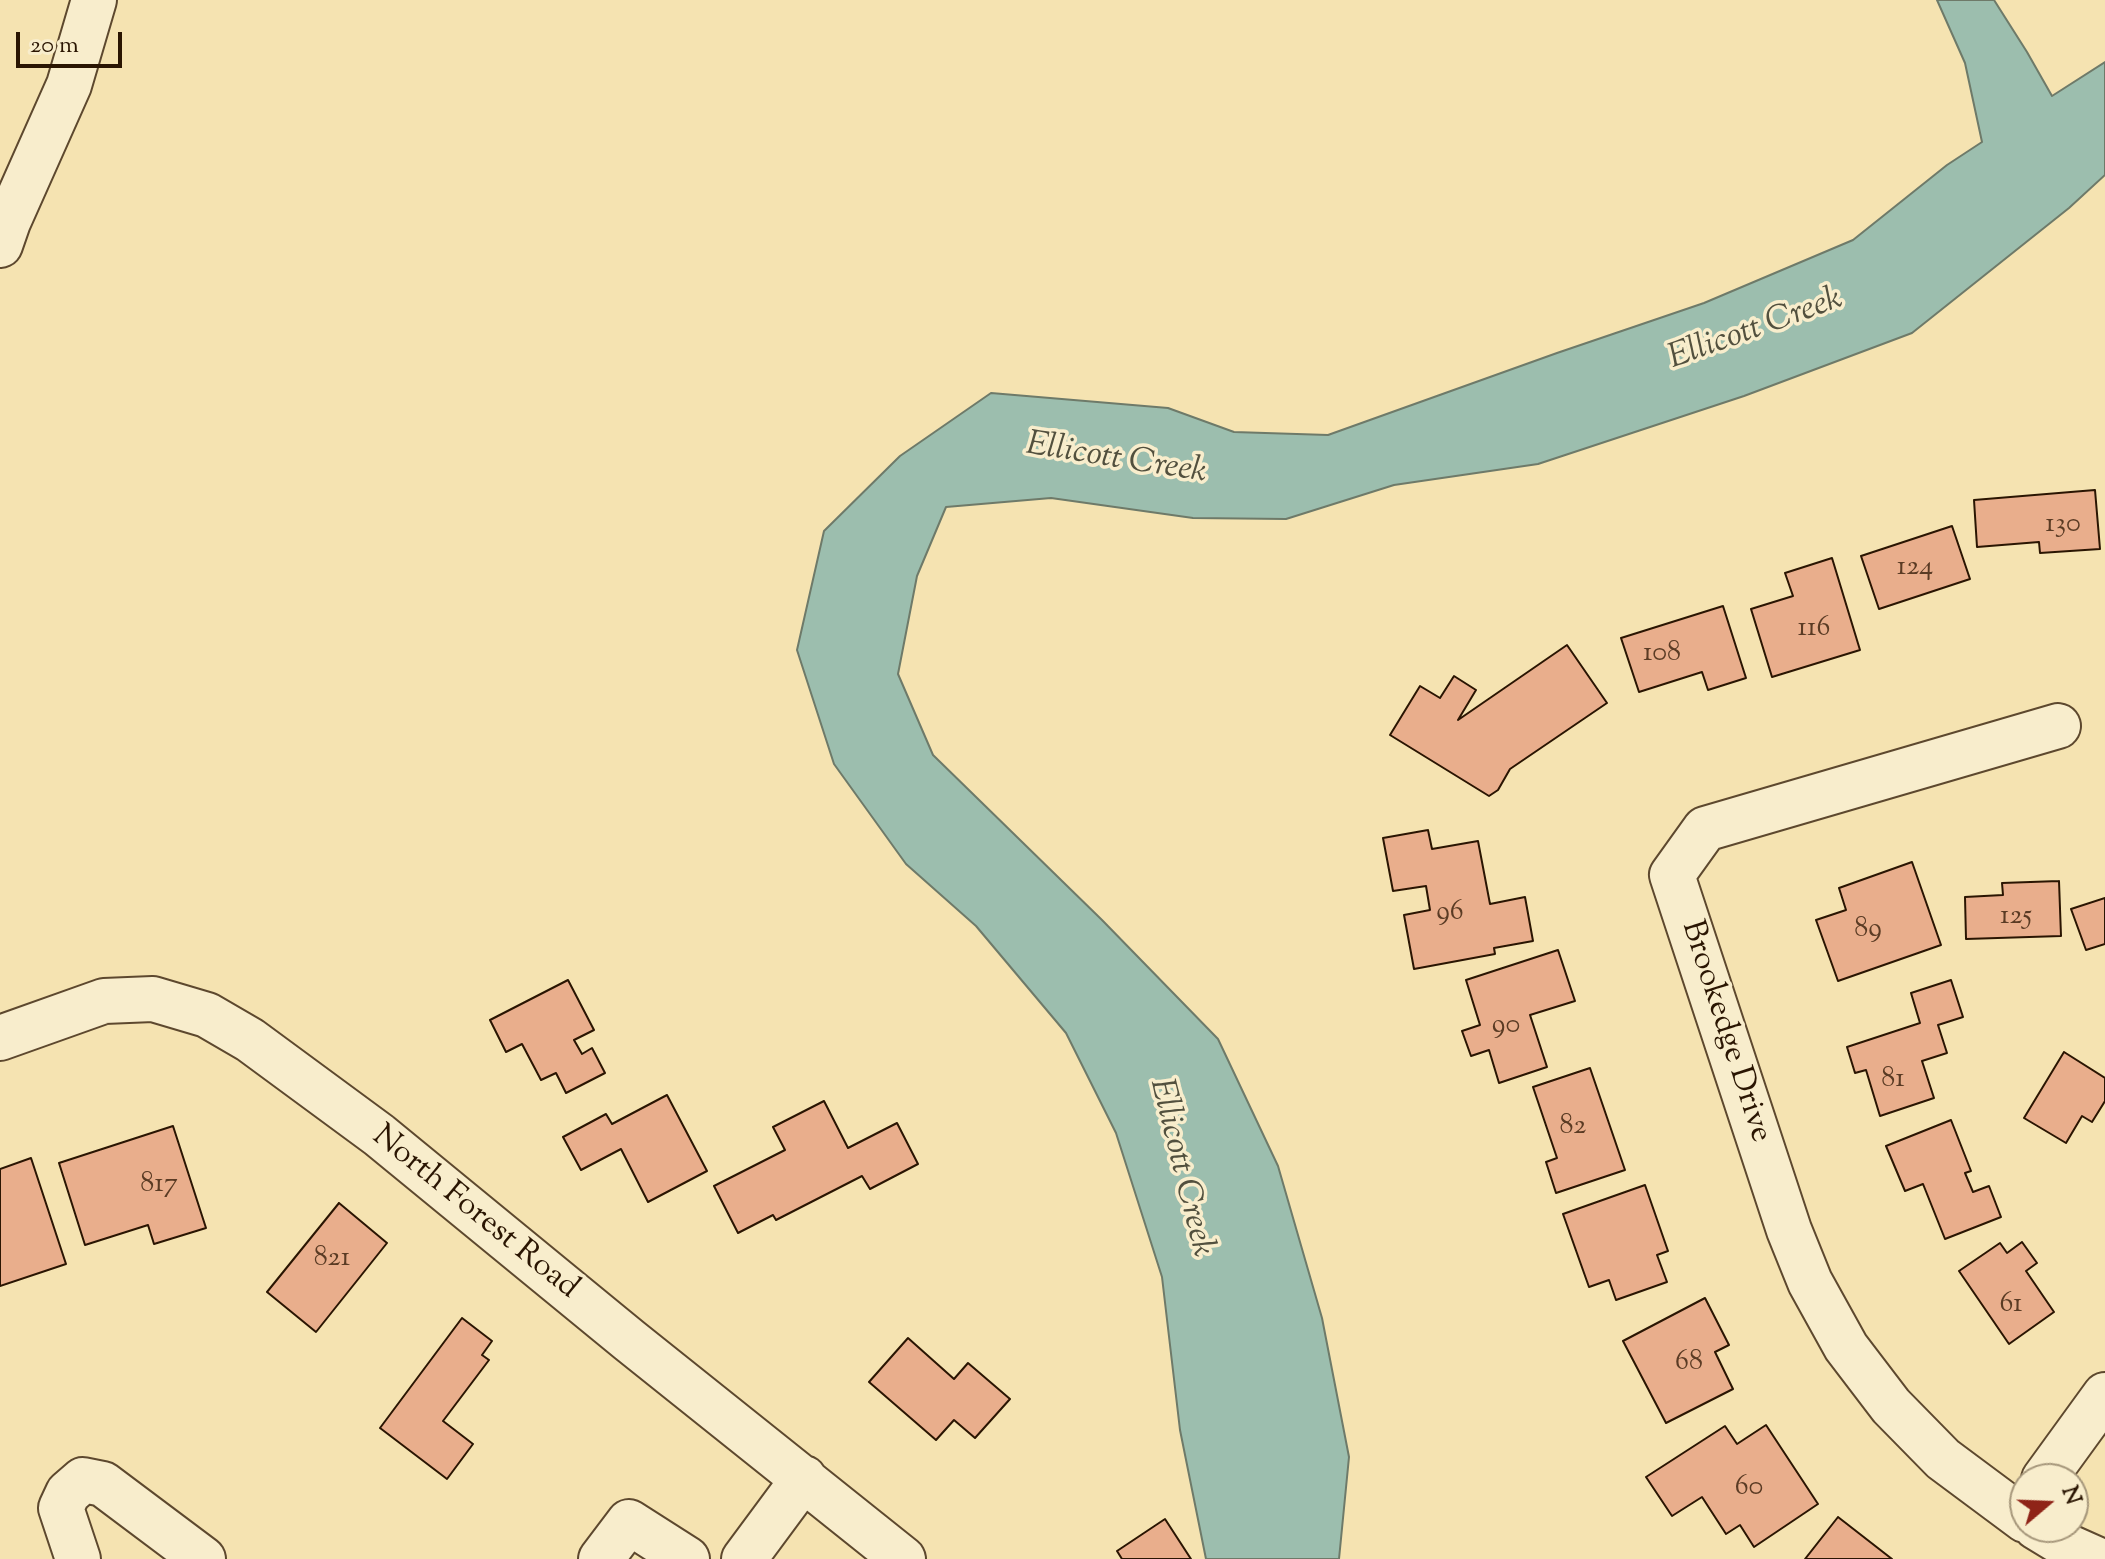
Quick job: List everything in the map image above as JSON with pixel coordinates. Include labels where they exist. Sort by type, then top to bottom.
[{"type":"street","points":[[0,245],[12,188],[69,85],[94,0]]},
{"type":"street","name":"Brookedge Drive","points":[[2009,1505],[1943,1459],[1891,1406],[1846,1347],[1810,1282],[1789,1230],[1672,875],[1705,829],[2058,726]]},
{"type":"street","name":"North Forest Road","points":[[0,1038],[104,1001],[153,999],[207,1015],[250,1040],[379,1135],[903,1559]]},
{"type":"street","points":[[2056,1463],[2105,1395]]},
{"type":"street","points":[[744,1559],[804,1478]]},
{"type":"street","points":[[78,1559],[61,1508],[68,1493],[83,1480],[103,1484],[203,1559]]},
{"type":"street","points":[[601,1559],[629,1522],[687,1559]]},
{"type":"street","name":"Brookedge Drive","points":[[2063,1543],[2096,1559]]},
{"type":"water","name":"Ellicott Creek","points":[[1937,0],[1994,0],[2052,96],[2105,62],[2105,175],[2069,208],[1912,333],[1744,396],[1538,464],[1394,485],[1286,519],[1193,518],[1051,498],[946,507],[917,576],[898,674],[933,755],[1102,920],[1218,1039],[1278,1166],[1322,1318],[1349,1457],[1339,1559],[1206,1559],[1180,1430],[1162,1277],[1116,1133],[1066,1033],[976,926],[906,864],[834,764],[797,650],[824,531],[900,456],[991,393],[1168,408],[1234,432],[1328,435],[1704,303],[1853,240],[1947,165],[1982,142],[1965,63]]},
{"type":"building","points":[[2095,490],[2100,549],[2040,553],[2039,542],[1977,547],[1974,500]]},
{"type":"building","points":[[1952,526],[1970,579],[1879,609],[1861,556]]},
{"type":"building","points":[[1832,558],[1860,650],[1772,677],[1751,609],[1793,596],[1785,573]]},
{"type":"building","points":[[1723,606],[1746,678],[1708,690],[1702,672],[1639,692],[1621,638]]},
{"type":"building","points":[[1567,645],[1607,703],[1510,769],[1498,790],[1489,796],[1390,735],[1420,686],[1440,698],[1454,676],[1476,690],[1458,720]]},
{"type":"building","points":[[1428,830],[1432,849],[1478,841],[1490,904],[1525,897],[1533,941],[1494,948],[1495,954],[1414,969],[1404,915],[1430,910],[1426,886],[1393,891],[1383,838]]},
{"type":"building","points":[[1912,862],[1941,945],[1838,981],[1816,920],[1846,910],[1839,888]]},
{"type":"building","points":[[2059,881],[2061,936],[1966,939],[1965,897],[2003,895],[2002,883]]},
{"type":"building","points":[[2105,898],[2105,944],[2086,950],[2071,909]]},
{"type":"building","points":[[1558,950],[1575,1001],[1530,1015],[1547,1067],[1499,1083],[1489,1050],[1471,1056],[1462,1031],[1480,1025],[1466,980]]},
{"type":"building","points":[[568,980],[594,1030],[574,1040],[582,1054],[592,1048],[605,1073],[566,1093],[556,1073],[541,1080],[522,1044],[506,1052],[490,1020]]},
{"type":"building","points":[[1951,980],[1963,1017],[1938,1025],[1947,1053],[1922,1061],[1934,1098],[1880,1116],[1866,1070],[1855,1073],[1847,1047],[1920,1023],[1911,993]]},
{"type":"building","points":[[2064,1052],[2105,1078],[2105,1101],[2092,1122],[2082,1116],[2066,1143],[2024,1118]]},
{"type":"building","points":[[1590,1068],[1625,1170],[1556,1193],[1546,1162],[1557,1158],[1533,1087]]},
{"type":"building","points":[[667,1095],[707,1171],[648,1202],[621,1149],[581,1170],[563,1137],[606,1114],[612,1124]]},
{"type":"building","points":[[824,1101],[848,1148],[897,1123],[918,1164],[870,1189],[862,1176],[776,1220],[773,1215],[738,1233],[714,1186],[785,1150],[773,1127]]},
{"type":"building","points":[[1951,1120],[1971,1171],[1965,1173],[1973,1192],[1989,1186],[2001,1217],[1945,1239],[1923,1184],[1905,1191],[1886,1146]]},
{"type":"building","points":[[173,1126],[206,1228],[154,1244],[148,1225],[85,1245],[59,1163]]},
{"type":"building","points":[[31,1158],[66,1264],[0,1286],[0,1169]]},
{"type":"building","points":[[1645,1185],[1668,1251],[1657,1255],[1667,1282],[1616,1300],[1609,1280],[1589,1287],[1563,1214]]},
{"type":"building","points":[[339,1203],[387,1243],[316,1332],[267,1292]]},
{"type":"building","points":[[2022,1242],[2037,1263],[2026,1271],[2054,1312],[2009,1344],[1959,1271],[2000,1243],[2007,1253]]},
{"type":"building","points":[[1705,1298],[1729,1345],[1715,1352],[1733,1389],[1666,1423],[1623,1341]]},
{"type":"building","points":[[462,1318],[492,1341],[482,1355],[489,1360],[443,1421],[473,1444],[447,1479],[380,1428]]},
{"type":"building","points":[[908,1338],[954,1379],[968,1363],[1010,1399],[975,1438],[954,1420],[936,1440],[869,1382]]},
{"type":"building","points":[[1766,1425],[1818,1504],[1754,1547],[1740,1525],[1726,1534],[1702,1497],[1672,1516],[1646,1477],[1725,1426],[1737,1444]]},
{"type":"building","points":[[1838,1517],[1892,1559],[1805,1559]]},
{"type":"building","points":[[1165,1519],[1191,1559],[1122,1559],[1117,1551]]}]
